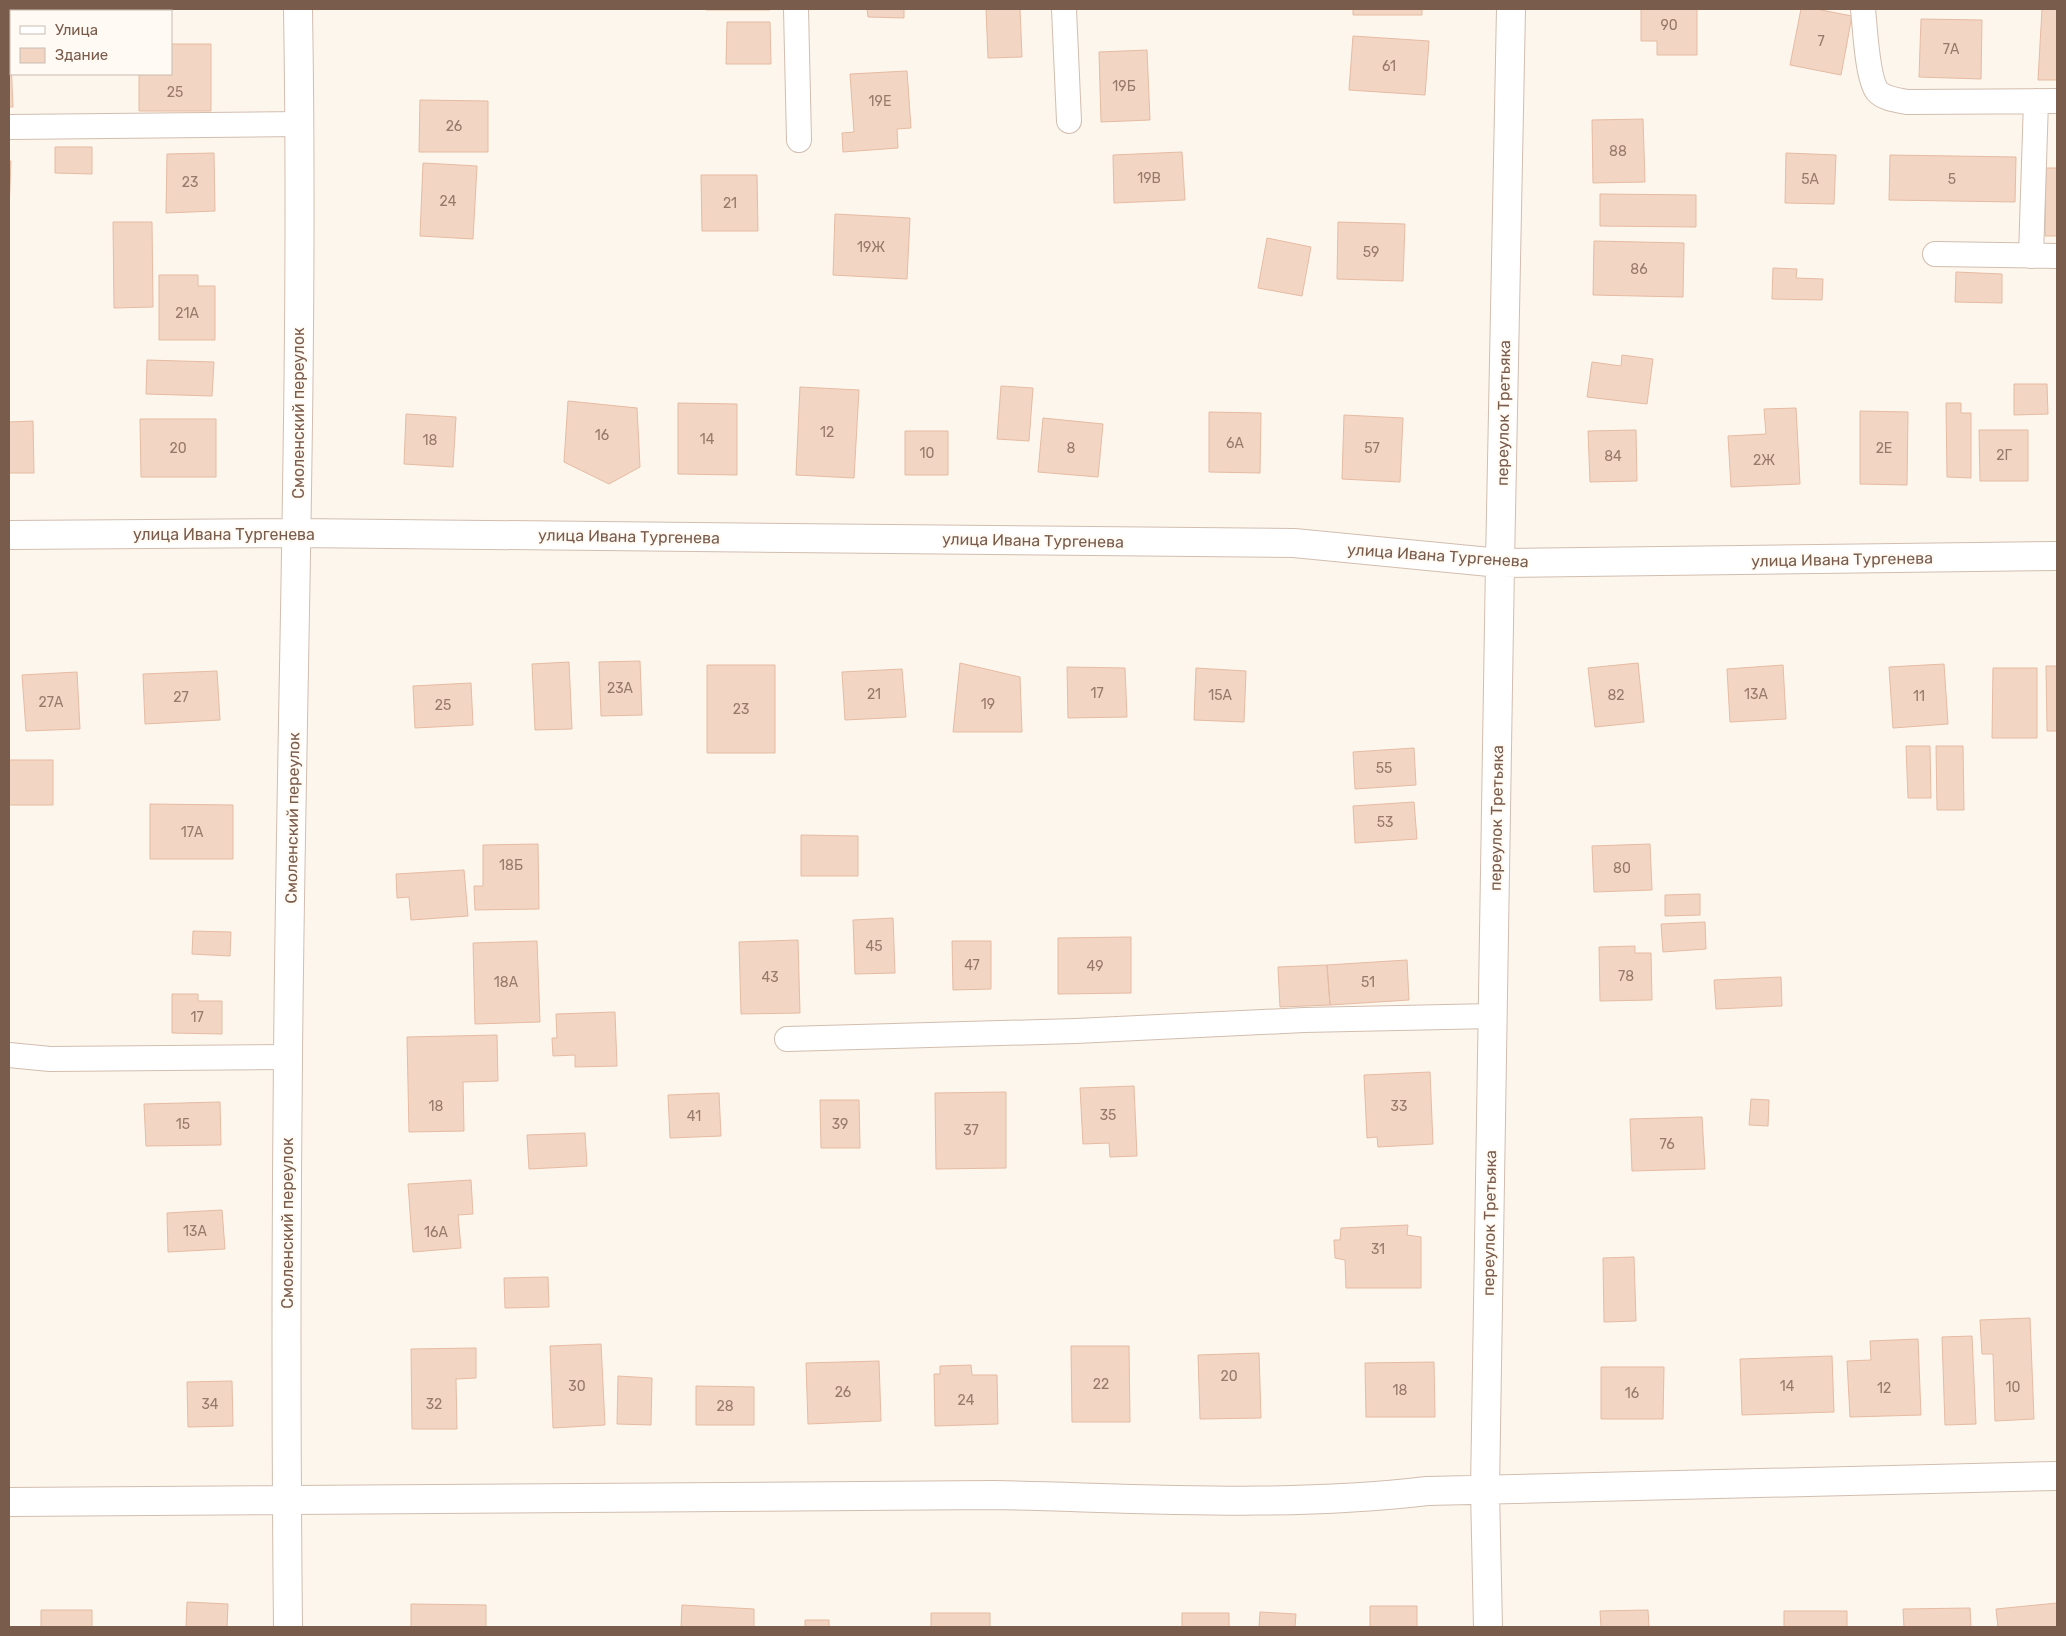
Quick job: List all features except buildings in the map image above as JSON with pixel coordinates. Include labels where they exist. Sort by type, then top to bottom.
[{"type":"street","name":"Смоленский переулок","points":[[288,1627],[286,1501],[288,1057],[297,533],[300,124],[298,9]]},
{"type":"street","name":"переулок Третьяка","points":[[1488,1627],[1485,1490],[1511,9]]},
{"type":"street","name":"улица Ивана Тургенева","points":[[9,535],[297,533],[1294,543],[1500,563],[2057,556]]},
{"type":"street","points":[[9,1502],[994,1494],[1120,1499],[1304,1500],[1370,1498],[1427,1491],[2057,1476]]},
{"type":"lane","points":[[796,9],[799,140]]},
{"type":"lane","points":[[1064,9],[1069,121]]},
{"type":"lane","points":[[1862,9],[1871,74],[1878,91],[1885,96],[1907,102],[2047,101],[2032,256]]},
{"type":"lane","points":[[9,127],[300,124]]},
{"type":"lane","points":[[1934,254],[2057,256]]},
{"type":"lane","points":[[787,1039],[1076,1031],[1304,1020],[1493,1016]]},
{"type":"lane","points":[[9,1055],[50,1060],[288,1057]]}]
